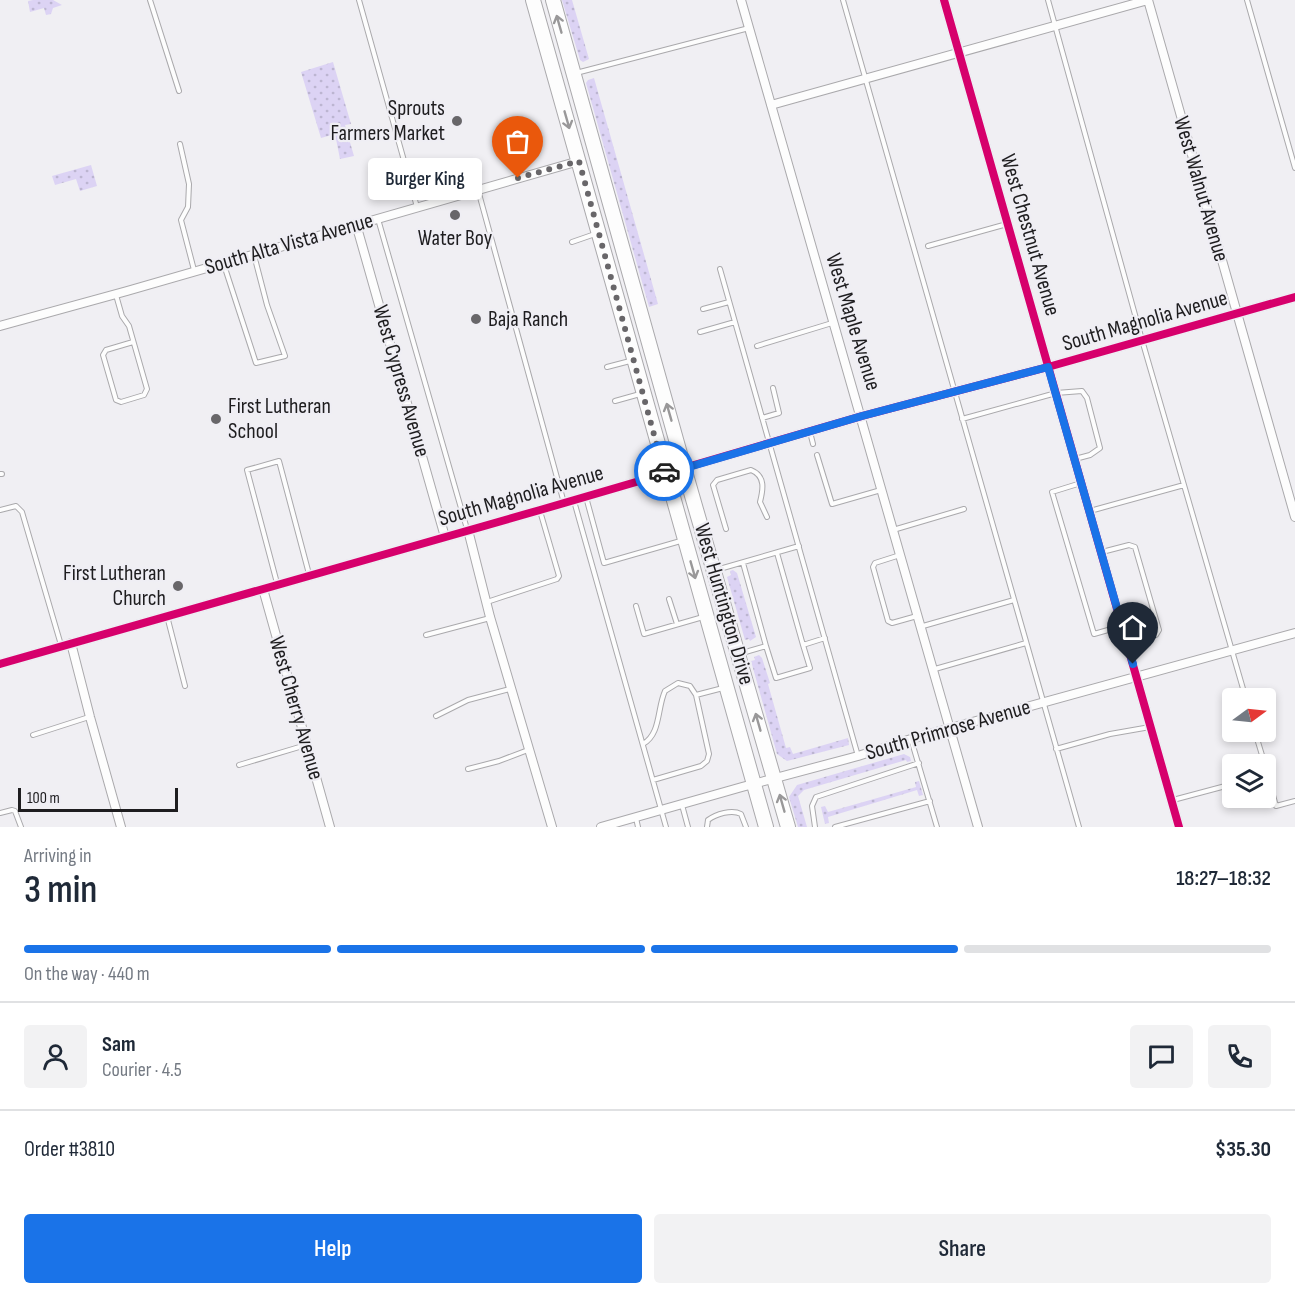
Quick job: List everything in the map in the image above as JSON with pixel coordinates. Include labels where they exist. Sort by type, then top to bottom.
[{"type":"main road","name":"West Huntington Drive","points":[[532,0],[766,827]]},
{"type":"main road","name":"West Huntington Drive","points":[[553,0],[684,468],[788,827]]},
{"type":"main road","points":[[545,44],[556,48],[567,87],[573,98],[582,106]]},
{"type":"main road","points":[[579,161],[592,169],[603,207],[615,221]]},
{"type":"street","name":"West Maple Avenue","points":[[741,0],[978,827]]},
{"type":"street","name":"West Chestnut Avenue","points":[[944,0],[1179,827]]},
{"type":"street","points":[[771,105],[1148,0]]},
{"type":"street","name":"West Walnut Avenue","points":[[1148,0],[1295,517]]},
{"type":"street","name":"South Alta Vista Avenue","points":[[0,326],[579,161]]},
{"type":"street","name":"West Cypress Avenue","points":[[356,224],[445,537]]},
{"type":"street","name":"South Magnolia Avenue","points":[[0,664],[586,497],[769,442],[1048,367],[1295,297]]},
{"type":"street","points":[[468,530],[490,617],[552,827]]},
{"type":"street","name":"West Cherry Avenue","points":[[263,589],[330,827]]},
{"type":"street","name":"South Primrose Avenue","points":[[601,827],[858,756],[1137,675],[1295,633]]},
{"type":"street","points":[[71,643],[121,827]]},
{"type":"lane","points":[[150,0],[179,91]]},
{"type":"lane","points":[[359,0],[417,207]]},
{"type":"lane","points":[[843,0],[1079,827]]},
{"type":"lane","points":[[1048,0],[1142,340],[1243,688]]},
{"type":"lane","points":[[1247,0],[1295,168]]},
{"type":"lane","points":[[573,74],[749,28]]},
{"type":"lane","points":[[180,144],[189,184],[188,207],[181,220],[195,271]]},
{"type":"lane","points":[[478,189],[564,503]]},
{"type":"lane","points":[[378,218],[468,530]]},
{"type":"lane","points":[[928,246],[1008,224]]},
{"type":"lane","points":[[572,242],[598,233]]},
{"type":"lane","points":[[223,262],[255,363],[285,356],[254,255]]},
{"type":"lane","points":[[720,269],[858,756]]},
{"type":"lane","points":[[116,294],[133,342],[147,389],[144,395],[121,402],[116,399],[103,355],[106,350],[133,342]]},
{"type":"lane","points":[[703,309],[729,302]]},
{"type":"lane","points":[[700,332],[735,322]]},
{"type":"lane","points":[[757,346],[833,322]]},
{"type":"lane","points":[[607,368],[634,360]]},
{"type":"lane","points":[[762,418],[779,413],[773,388]]},
{"type":"lane","points":[[962,419],[1056,393],[1078,390],[1088,398],[1100,448],[1090,455],[1075,459]]},
{"type":"lane","points":[[615,400],[643,393]]},
{"type":"lane","points":[[810,432],[813,444]]},
{"type":"lane","points":[[816,455],[832,504],[881,490]]},
{"type":"lane","points":[[278,585],[247,470],[279,461],[309,575]]},
{"type":"lane","points":[[726,529],[713,485],[717,480],[752,470],[757,473],[763,484],[764,491],[760,502],[766,517]]},
{"type":"lane","points":[[1082,482],[1052,492],[1094,634],[1122,626]]},
{"type":"lane","points":[[1089,511],[1185,485]]},
{"type":"lane","points":[[586,497],[604,562],[684,540]]},
{"type":"lane","points":[[574,500],[666,827]]},
{"type":"lane","points":[[0,510],[16,506],[22,512],[61,646]]},
{"type":"lane","points":[[893,530],[964,509]]},
{"type":"lane","points":[[486,602],[558,579],[540,510]]},
{"type":"lane","points":[[1101,552],[1129,545],[1135,547],[1159,630],[1156,635],[1127,644]]},
{"type":"lane","points":[[714,571],[799,546]]},
{"type":"lane","points":[[743,562],[776,678],[810,668],[777,552]]},
{"type":"lane","points":[[900,555],[876,562],[873,567],[882,600],[888,621],[892,623],[917,616]]},
{"type":"lane","points":[[669,599],[677,624]]},
{"type":"lane","points":[[920,627],[1014,600]]},
{"type":"lane","points":[[636,606],[644,634],[706,616]]},
{"type":"lane","points":[[167,615],[185,686]]},
{"type":"lane","points":[[426,635],[490,617]]},
{"type":"lane","points":[[803,645],[825,638]]},
{"type":"lane","points":[[934,669],[1026,643]]},
{"type":"lane","points":[[738,654],[766,646]]},
{"type":"lane","points":[[643,744],[654,733],[665,691],[674,684],[690,686],[696,695],[709,754],[707,761],[701,766],[653,780]]},
{"type":"lane","points":[[696,695],[727,687]]},
{"type":"lane","points":[[436,716],[478,696],[511,688]]},
{"type":"lane","points":[[33,735],[90,717]]},
{"type":"lane","points":[[1056,749],[1110,734],[1151,726]]},
{"type":"lane","points":[[911,739],[937,827]]},
{"type":"lane","points":[[239,765],[307,745]]},
{"type":"lane","points":[[468,769],[500,761],[529,749]]},
{"type":"lane","points":[[815,827],[812,806],[816,797],[919,764]]},
{"type":"lane","points":[[1172,800],[1222,787]]},
{"type":"lane","points":[[835,827],[930,801]]},
{"type":"lane","points":[[1276,806],[1295,801]]},
{"type":"lane","points":[[682,805],[688,827]]},
{"type":"lane","points":[[0,813],[15,811],[21,827]]},
{"type":"lane","points":[[707,827],[711,817],[733,811],[741,814],[746,827]]},
{"type":"lane","points":[[636,817],[638,827]]},
{"type":"shaded area","points":[[53,0],[62,5],[53,8],[51,14],[46,15],[44,8],[30,12],[28,1]]},
{"type":"shaded area","points":[[562,0],[572,0],[589,59],[583,62],[580,60]]},
{"type":"shaded area","points":[[333,62],[351,124],[345,125],[354,156],[340,159],[335,134],[321,138],[301,72]]},
{"type":"shaded area","points":[[594,78],[658,304],[649,307],[586,83]]},
{"type":"shaded area","points":[[91,165],[97,186],[80,191],[76,179],[55,185],[52,176]]},
{"type":"shaded area","points":[[733,570],[737,573],[756,637],[750,641],[745,640],[727,577]]},
{"type":"shaded area","points":[[759,655],[770,683],[768,684],[786,748],[790,747],[793,754],[848,738],[849,745],[787,761],[777,754],[751,661]]},
{"type":"shaded area","points":[[904,754],[910,757],[911,761],[906,760],[804,790],[798,796],[807,827],[798,827],[789,797],[797,785]]},
{"type":"shaded area","points":[[919,781],[923,795],[919,796],[917,790],[828,817],[829,823],[825,824],[821,807],[825,806],[828,812],[916,787],[915,782]]},
{"type":"cycle path","points":[[944,0],[1179,827]]},
{"type":"cycle path","points":[[0,664],[862,416],[1048,367],[1295,297]]},
{"type":"way so far","points":[[518,178],[579,161],[664,471]]},
{"type":"place","name":"Sprouts Farmers Market","points":[[457,121]]},
{"type":"place","name":"Burger King","points":[[518,178]]},
{"type":"place","name":"Water Boy","points":[[455,215]]},
{"type":"place","name":"Baja Ranch","points":[[476,319]]},
{"type":"place","name":"First Lutheran School","points":[[216,419]]},
{"type":"place","name":"First Lutheran Church","points":[[178,586]]},
{"type":"route","points":[[664,471],[665,474],[862,416],[1048,367],[1133,664]]}]
